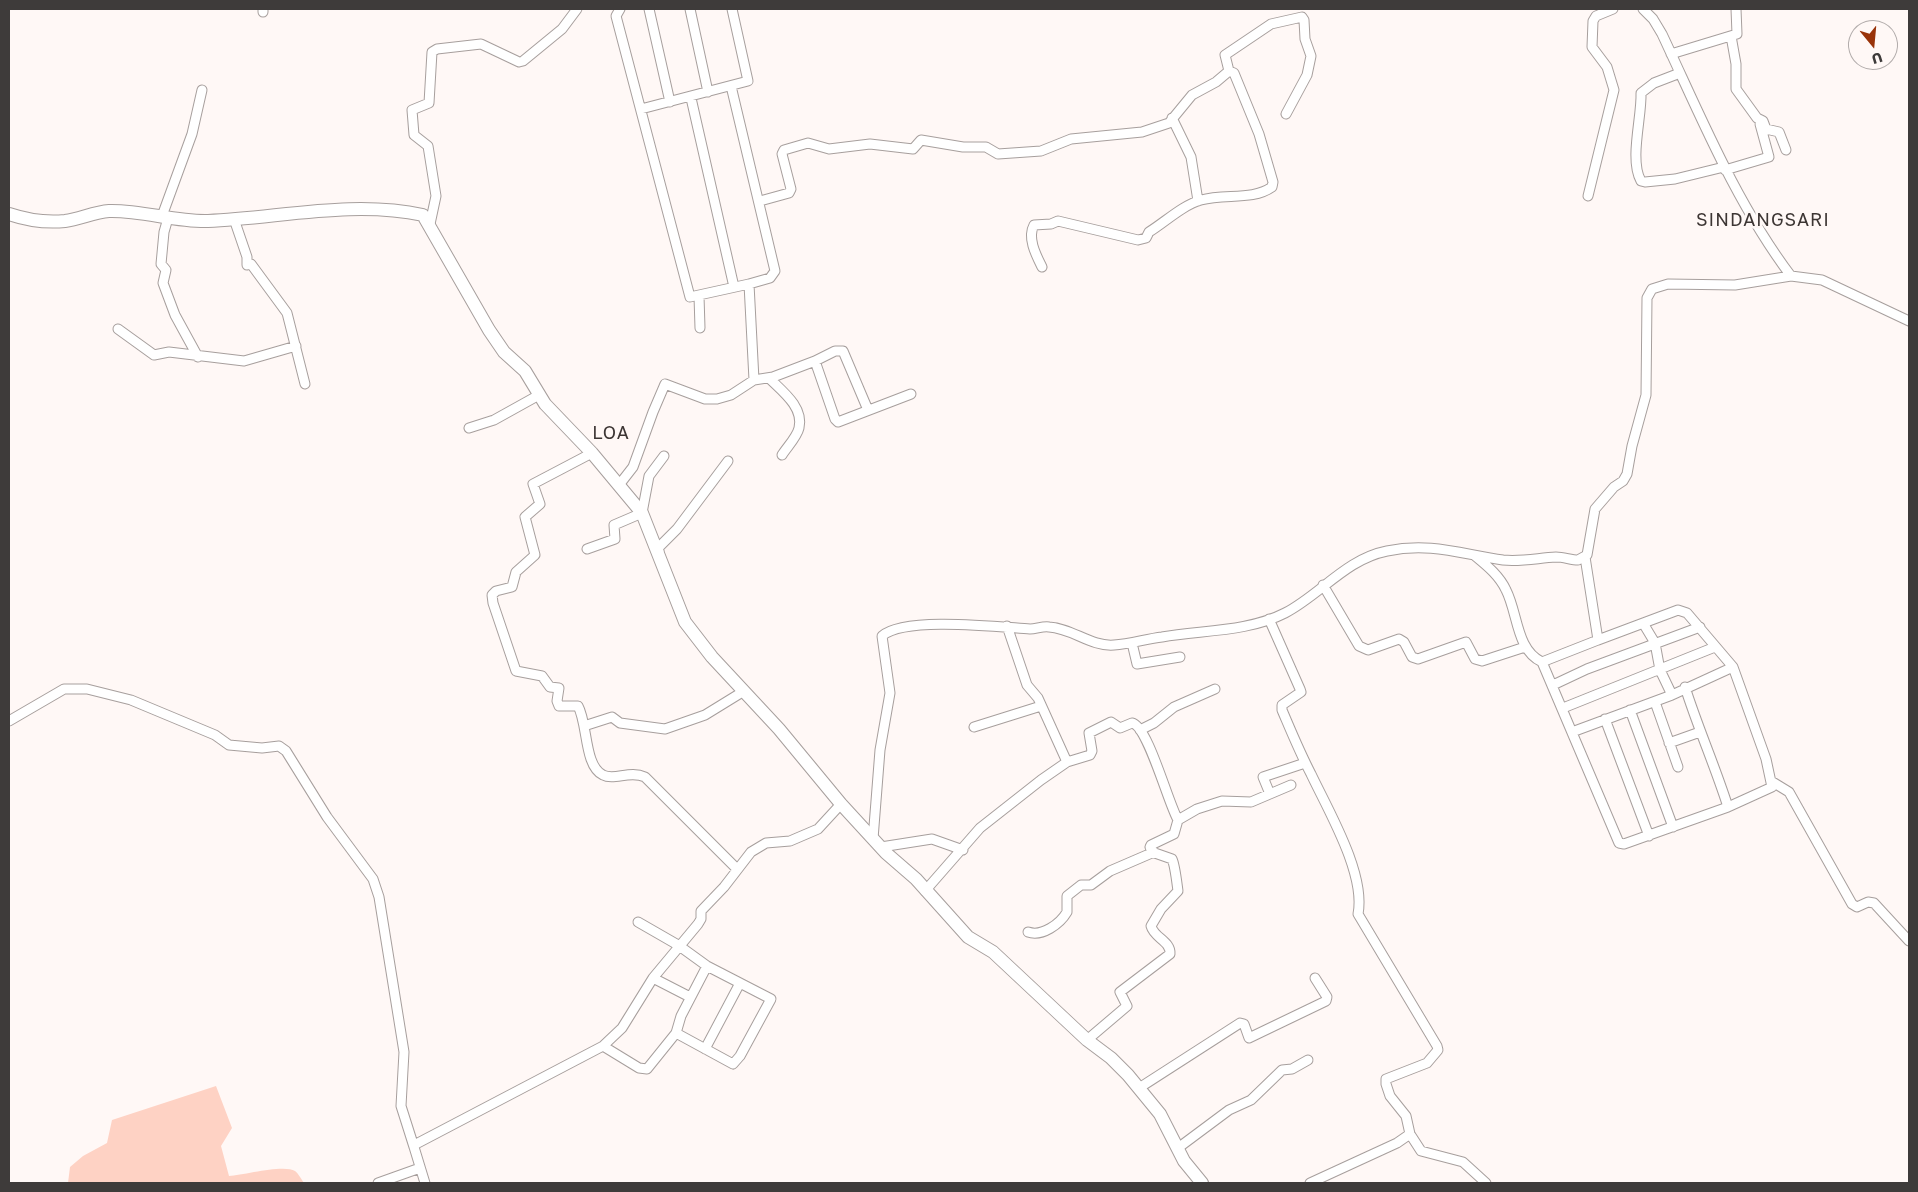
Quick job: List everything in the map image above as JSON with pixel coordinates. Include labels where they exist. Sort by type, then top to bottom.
[{"type":"street","points":[[430,224],[436,193],[428,146],[414,135],[412,110],[429,103],[432,52],[437,49],[481,44],[518,62],[523,61],[561,31],[577,9]]},
{"type":"street","points":[[620,9],[616,16],[690,297],[749,284],[770,278],[774,274],[760,202],[731,86]]},
{"type":"street","points":[[649,9],[670,102]]},
{"type":"street","points":[[690,9],[708,92]]},
{"type":"street","points":[[642,109],[691,98],[748,81],[732,9]]},
{"type":"street","points":[[1588,196],[1614,90],[1607,67],[1592,47],[1593,22],[1596,16],[1613,9]]},
{"type":"street","points":[[1643,9],[1653,19],[1671,54],[1724,168],[1767,244],[1791,276]]},
{"type":"street","points":[[1671,54],[1738,33],[1736,9]]},
{"type":"street","points":[[1042,267],[1034,251],[1032,229],[1034,225],[1051,224],[1058,221],[1136,240],[1146,238],[1149,232],[1198,201],[1214,197],[1260,194],[1273,185],[1257,130],[1234,73],[1229,71],[1225,56],[1227,52],[1271,24],[1299,16],[1303,18],[1305,39],[1312,56],[1306,75],[1286,114]]},
{"type":"street","points":[[1680,73],[1654,83],[1642,93],[1636,152],[1638,178],[1640,181],[1675,179],[1769,157],[1769,150],[1758,119],[1736,89],[1736,64],[1731,36]]},
{"type":"street","points":[[760,202],[791,191],[783,158],[785,150],[808,143],[829,149],[870,144],[913,149],[921,140],[963,147],[986,147],[996,153],[1041,151],[1071,139],[1142,132],[1166,124],[1192,95],[1216,82],[1229,71]]},
{"type":"street","points":[[198,357],[174,315],[164,285],[166,270],[161,264],[165,217],[192,134],[202,90]]},
{"type":"street","points":[[691,98],[734,287]]},
{"type":"street","points":[[1172,118],[1192,162],[1198,201]]},
{"type":"street","points":[[1758,119],[1763,120],[1767,130],[1778,131],[1786,150]]},
{"type":"street","points":[[9,214],[43,221],[66,221],[90,213],[110,211],[206,221],[254,219],[333,210],[392,208],[423,215],[430,224],[489,330],[504,352],[525,371],[549,409],[592,453],[642,513],[685,622],[712,658],[779,729],[841,804],[968,936],[994,952],[1087,1040],[1111,1058],[1160,1114],[1184,1161],[1202,1183]]},
{"type":"street","points":[[234,219],[248,257],[248,265],[251,264],[286,313],[305,384]]},
{"type":"street","points":[[1598,640],[1585,557],[1595,509],[1614,487],[1624,481],[1627,474],[1632,446],[1646,395],[1648,298],[1652,289],[1668,284],[1735,285],[1791,276],[1822,280],[1909,321]]},
{"type":"street","points":[[749,284],[754,380]]},
{"type":"street","points":[[698,296],[700,328]]},
{"type":"street","points":[[118,329],[152,354],[169,352],[198,357],[248,361],[296,346]]},
{"type":"street","points":[[619,485],[633,467],[665,384],[705,399],[717,399],[731,395],[754,380],[769,378],[815,361],[835,351],[844,351],[868,410]]},
{"type":"street","points":[[815,361],[836,421],[841,422],[911,394]]},
{"type":"street","points":[[769,378],[795,405],[798,412],[799,428],[782,455]]},
{"type":"street","points":[[469,428],[494,420],[539,395]]},
{"type":"street","points":[[592,453],[535,482],[533,487],[539,506],[525,516],[536,555],[516,572],[513,585],[494,592],[492,599],[516,671],[542,676],[550,687],[559,688],[558,705],[578,706],[591,762],[598,771],[606,776],[633,773],[645,777],[737,869]]},
{"type":"street","points":[[642,513],[649,476],[664,456]]},
{"type":"street","points":[[658,551],[658,548],[677,529],[728,461]]},
{"type":"street","points":[[587,549],[615,539],[614,524],[642,513]]},
{"type":"street","points":[[877,843],[880,750],[890,692],[882,636],[893,628],[929,624],[1007,626],[1032,629],[1049,627],[1112,646],[1162,637],[1247,626],[1269,620],[1285,613],[1323,585],[1364,559],[1386,551],[1434,547],[1514,561],[1560,557],[1578,560],[1585,557]]},
{"type":"street","points":[[1474,554],[1491,570],[1507,591],[1525,647],[1536,659],[1542,662],[1553,685],[1616,840],[1624,844],[1649,836],[1728,807],[1772,787],[1766,759],[1733,667],[1700,627],[1682,609],[1662,614],[1542,662]]},
{"type":"street","points":[[1323,585],[1359,646],[1368,650],[1400,640],[1404,642],[1412,657],[1418,659],[1466,642],[1475,659],[1482,661],[1525,647]]},
{"type":"street","points":[[1269,620],[1300,689],[1300,692],[1282,706],[1282,710],[1335,822],[1353,870],[1360,894],[1358,914],[1437,1046],[1438,1050],[1428,1063],[1386,1079],[1390,1096],[1406,1116],[1410,1134],[1421,1151],[1463,1162],[1486,1183]]},
{"type":"street","points":[[1643,623],[1655,643],[1660,670],[1672,695]]},
{"type":"street","points":[[1007,626],[1027,685],[1038,698],[1068,762]]},
{"type":"street","points":[[1553,685],[1655,643],[1700,627]]},
{"type":"street","points":[[1132,643],[1137,664],[1180,657]]},
{"type":"street","points":[[1563,708],[1715,647]]},
{"type":"street","points":[[1572,732],[1605,718],[1655,702],[1733,667]]},
{"type":"street","points":[[1685,687],[1700,732],[1715,766],[1728,807]]},
{"type":"street","points":[[9,721],[64,689],[87,689],[131,700],[215,735],[229,745],[262,748],[279,746],[286,751],[328,817],[373,879],[379,897],[404,1052],[401,1106],[426,1183]]},
{"type":"street","points":[[1140,730],[1154,723],[1174,707],[1215,689]]},
{"type":"street","points":[[584,726],[612,717],[620,723],[665,728],[705,714],[744,691]]},
{"type":"street","points":[[1655,702],[1678,767]]},
{"type":"street","points":[[974,727],[1041,706]]},
{"type":"street","points":[[1630,710],[1673,827]]},
{"type":"street","points":[[1605,718],[1649,836]]},
{"type":"street","points":[[925,891],[984,825],[1036,783],[1068,762],[1090,755],[1092,751],[1089,733],[1113,722],[1120,728],[1134,722],[1140,730],[1178,820],[1174,834],[1151,845],[1150,850],[1172,859],[1174,864],[1174,875],[1178,891],[1160,909],[1151,926],[1153,932],[1170,948],[1170,954],[1120,992],[1126,1006],[1087,1040]]},
{"type":"street","points":[[1669,743],[1700,732]]},
{"type":"street","points":[[1270,794],[1263,777],[1306,763]]},
{"type":"street","points":[[1771,781],[1789,792],[1852,904],[1856,906],[1874,902],[1909,941]]},
{"type":"street","points":[[1178,820],[1197,809],[1222,801],[1251,802],[1291,784]]},
{"type":"street","points":[[414,1147],[421,1141],[447,1130],[604,1046],[622,1028],[654,978],[678,945],[701,919],[701,911],[751,852],[760,846],[772,842],[790,842],[818,829],[841,804]]},
{"type":"street","points":[[877,843],[932,839],[963,850]]},
{"type":"street","points":[[1028,932],[1037,933],[1046,930],[1063,918],[1067,912],[1066,896],[1078,887],[1091,885],[1110,871],[1154,852]]},
{"type":"street","points":[[638,922],[678,945],[707,966],[772,1000],[736,1063],[729,1064],[676,1032]]},
{"type":"street","points":[[604,1046],[639,1068],[647,1069],[676,1032],[690,997],[707,966]]},
{"type":"street","points":[[654,978],[690,997]]},
{"type":"street","points":[[1139,1088],[1240,1023],[1244,1024],[1249,1038],[1326,1002],[1327,997],[1315,978]]},
{"type":"street","points":[[705,1049],[740,983]]},
{"type":"street","points":[[1178,1148],[1229,1110],[1251,1100],[1282,1070],[1292,1069],[1308,1060]]},
{"type":"street","points":[[1310,1183],[1397,1143],[1410,1134]]},
{"type":"street","points":[[378,1183],[420,1168]]},
{"type":"shaded area","points":[[216,1086],[232,1128],[221,1146],[229,1176],[273,1169],[290,1169],[296,1172],[304,1183],[68,1183],[70,1167],[83,1156],[107,1143],[112,1120]]},
{"type":"district","name":"SINDANGSARI","points":[[1763,220]]},
{"type":"district","name":"LOA","points":[[611,433]]}]
